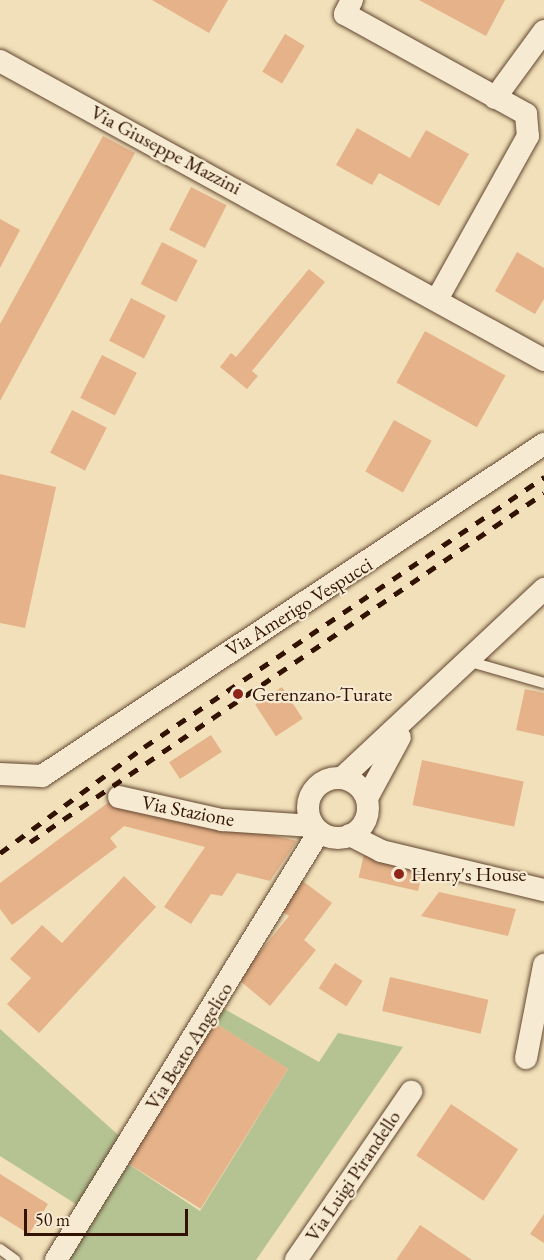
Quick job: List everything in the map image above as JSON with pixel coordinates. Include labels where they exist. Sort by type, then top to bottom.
[{"type":"street","points":[[352,0],[345,14],[526,114],[528,136],[438,298]]},
{"type":"street","points":[[495,98],[544,31]]},
{"type":"street","name":"Via Giuseppe Mazzini","points":[[0,61],[438,298],[544,360]]},
{"type":"street","name":"Via Amerigo Vespucci","points":[[0,774],[29,780],[53,768],[544,444]]},
{"type":"street","points":[[358,828],[333,838],[313,821],[318,785],[342,778],[471,662],[544,589]]},
{"type":"street","points":[[358,828],[367,798],[414,715]]},
{"type":"street","points":[[342,778],[358,785],[367,798]]},
{"type":"street","name":"Via Stazione","points":[[118,797],[258,823],[313,821]]},
{"type":"street","name":"Via Beato Angelico","points":[[56,1260],[313,821]]},
{"type":"street","points":[[358,828],[393,853],[544,890]]},
{"type":"street","points":[[526,1058],[544,965]]},
{"type":"street","name":"Via Luigi Pirandello","points":[[296,1260],[411,1092]]},
{"type":"lane","points":[[471,662],[544,683]]},
{"type":"lane","points":[[0,1249],[15,1260]]},
{"type":"green space","points":[[219,1006],[319,1062],[338,1033],[403,1047],[256,1260],[62,1260],[124,1161],[200,1211],[288,1069],[210,1020]]},
{"type":"green space","points":[[0,1029],[125,1141],[82,1208],[0,1156]]},
{"type":"building","points":[[152,0],[228,0],[209,33]]},
{"type":"building","points":[[419,0],[505,0],[486,36]]},
{"type":"building","points":[[285,34],[305,46],[282,84],[262,72]]},
{"type":"building","points":[[357,128],[410,158],[426,130],[469,154],[439,206],[379,173],[372,185],[336,165]]},
{"type":"building","points":[[103,136],[135,153],[0,401],[0,324]]},
{"type":"building","points":[[191,187],[227,205],[205,248],[169,230]]},
{"type":"building","points":[[0,219],[20,230],[0,268]]},
{"type":"building","points":[[162,242],[198,260],[176,302],[141,284]]},
{"type":"building","points":[[517,252],[544,268],[544,299],[535,314],[495,291]]},
{"type":"building","points":[[309,269],[325,282],[252,371],[258,376],[247,389],[220,367],[231,353],[236,357]]},
{"type":"building","points":[[131,298],[166,316],[144,358],[109,341]]},
{"type":"building","points":[[425,331],[505,376],[477,427],[396,383]]},
{"type":"building","points":[[102,355],[137,373],[115,415],[80,398]]},
{"type":"building","points":[[72,410],[107,428],[85,470],[50,453]]},
{"type":"building","points":[[394,420],[432,441],[403,492],[365,472]]},
{"type":"building","points":[[0,474],[56,487],[25,628],[0,623]]},
{"type":"building","points":[[282,687],[303,719],[276,736],[255,704]]},
{"type":"building","points":[[525,689],[544,693],[544,736],[516,730]]},
{"type":"building","points":[[211,735],[222,752],[180,779],[169,762]]},
{"type":"building","points":[[422,760],[524,782],[514,827],[412,805]]},
{"type":"building","points":[[113,799],[297,841],[270,881],[237,873],[222,896],[211,894],[191,924],[164,907],[205,847],[124,826],[110,838],[117,847],[12,925],[0,909],[0,883]]},
{"type":"building","points":[[364,854],[423,868],[418,891],[359,877]]},
{"type":"building","points":[[124,876],[156,907],[39,1033],[7,1004],[31,978],[10,959],[42,925],[62,943]]},
{"type":"building","points":[[300,879],[332,903],[304,940],[316,950],[270,1006],[238,979],[289,916],[279,909]]},
{"type":"building","points":[[439,892],[516,909],[508,936],[421,916]]},
{"type":"building","points":[[335,963],[363,981],[346,1006],[319,988]]},
{"type":"building","points":[[390,977],[488,1000],[481,1034],[382,1011]]},
{"type":"building","points":[[210,1020],[288,1069],[201,1209],[123,1160]]},
{"type":"building","points":[[451,1104],[518,1149],[483,1201],[416,1155]]},
{"type":"building","points":[[0,1174],[48,1204],[29,1234],[0,1216]]},
{"type":"building","points":[[544,1214],[544,1243],[530,1234]]},
{"type":"building","points":[[420,1225],[472,1260],[396,1260]]},
{"type":"railway","points":[[0,853],[144,747],[544,477]]},
{"type":"railway","points":[[30,842],[544,493]]},
{"type":"place","name":"Gerenzano-Turate","points":[[238,694]]},
{"type":"place","name":"Henry's House","points":[[399,874]]}]
